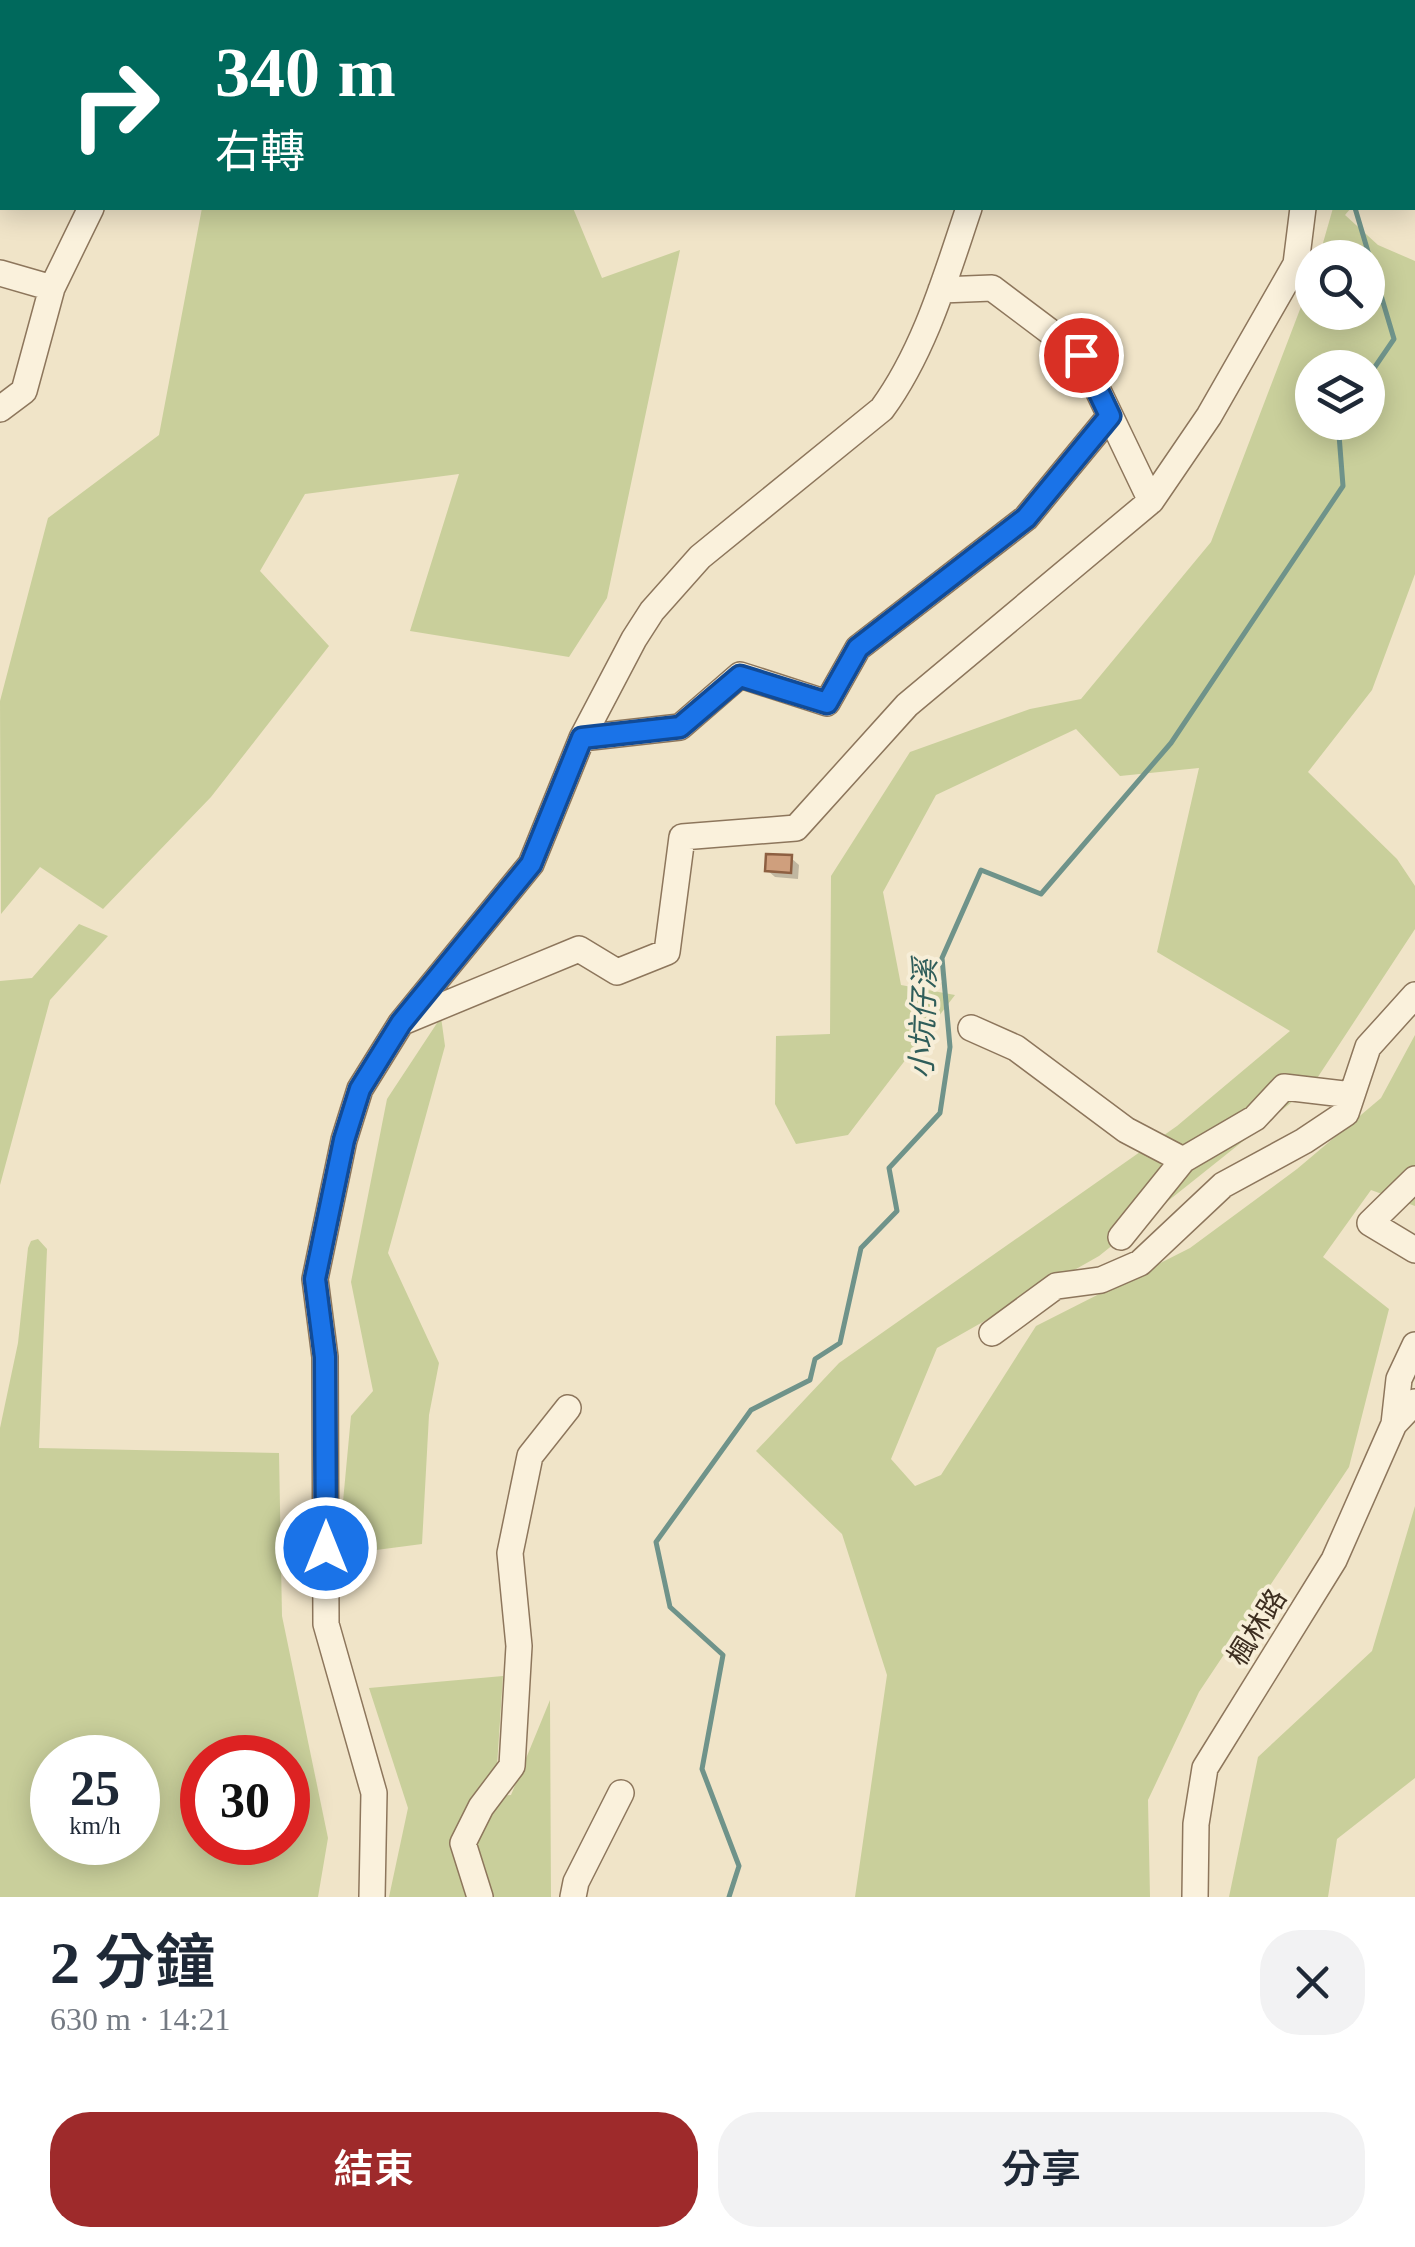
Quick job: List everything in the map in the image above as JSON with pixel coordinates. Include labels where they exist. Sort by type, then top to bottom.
[{"type":"street","points":[[0,409],[24,391],[52,288],[91,210]]},
{"type":"street","points":[[372,1897],[374,1794],[326,1624],[325,1357],[315,1279],[344,1140],[360,1089],[401,1023],[531,864],[582,738],[652,611],[700,557],[882,408],[904,379],[969,210]]},
{"type":"street","points":[[401,1023],[579,949],[616,972],[667,952],[682,837],[796,828],[908,705],[1150,501],[1209,416],[1296,264],[1303,210]]},
{"type":"street","points":[[0,273],[52,288]]},
{"type":"street","points":[[941,290],[992,288],[1081,355],[1150,501]]},
{"type":"street","points":[[582,738],[680,727],[740,676],[827,703],[858,648],[1026,518],[1110,416]]},
{"type":"street","points":[[992,1333],[1056,1286],[1101,1280],[1140,1263],[1223,1186],[1346,1113],[1368,1046],[1415,996]]},
{"type":"street","points":[[971,1028],[1016,1048],[1126,1130],[1183,1160]]},
{"type":"street","points":[[1122,1237],[1183,1160],[1255,1118],[1284,1087],[1352,1095]]},
{"type":"street","points":[[1415,1179],[1370,1223],[1415,1250]]},
{"type":"street","points":[[1394,1424],[1399,1379],[1415,1345]]},
{"type":"street","name":"楓林路","points":[[1195,1897],[1196,1824],[1205,1768],[1334,1560],[1394,1424],[1415,1402]]},
{"type":"street","points":[[480,1897],[463,1844],[481,1807],[512,1766],[519,1646],[510,1553],[530,1456],[568,1408]]},
{"type":"street","points":[[573,1897],[576,1882],[621,1794]]},
{"type":"green space","points":[[202,210],[574,210],[602,278],[680,250],[607,598],[569,657],[410,631],[459,474],[305,494],[260,571],[329,646],[211,797],[103,909],[40,867],[1,914],[0,701],[48,518],[159,435]]},
{"type":"green space","points":[[1332,210],[1349,210],[1345,215],[1372,240],[1324,240]]},
{"type":"green space","points":[[1385,248],[1415,261],[1415,574],[1372,690],[1308,772],[1397,859],[1415,886],[1415,929],[1312,1086],[1099,1256],[937,1348],[891,1459],[915,1486],[941,1475],[1036,1326],[1190,1248],[1297,1169],[1381,1098],[1415,1035],[1415,1206],[1371,1190],[1323,1257],[1389,1309],[1349,1467],[1199,1692],[1148,1800],[1150,1897],[855,1897],[887,1675],[842,1534],[756,1451],[839,1363],[1177,1126],[1290,1031],[1157,952],[1199,768],[1120,776],[1076,729],[936,795],[883,892],[901,985],[955,995],[848,1135],[796,1144],[775,1104],[776,1036],[830,1034],[831,876],[910,752],[1030,709],[1081,699],[1211,542],[1295,322],[1295,330],[1385,330]]},
{"type":"green space","points":[[79,924],[108,936],[50,1000],[0,1185],[0,981],[32,978]]},
{"type":"green space","points":[[441,1017],[445,1046],[388,1253],[439,1363],[429,1415],[422,1544],[338,1555],[351,1416],[373,1391],[351,1282],[387,1099]]},
{"type":"green space","points":[[38,1239],[47,1249],[39,1448],[279,1453],[282,1616],[307,1735],[180,1735],[180,1865],[310,1865],[310,1751],[328,1838],[318,1897],[0,1897],[0,1428],[18,1343],[31,1241]]},
{"type":"green space","points":[[1415,1506],[1415,1778],[1337,1839],[1328,1897],[1229,1897],[1258,1757],[1372,1651]]},
{"type":"green space","points":[[503,1676],[495,1796],[511,1795],[550,1700],[551,1897],[389,1897],[408,1808],[369,1688]]},
{"type":"building","points":[[766,854],[792,855],[791,873],[765,871]]},
{"type":"waterway","name":"小坑仔溪","points":[[1356,210],[1394,339],[1385,352]]},
{"type":"waterway","name":"小坑仔溪","points":[[729,1897],[739,1866],[702,1769],[723,1655],[670,1607],[656,1542],[751,1410],[810,1380],[815,1359],[840,1343],[861,1248],[897,1211],[889,1168],[940,1113],[950,1047],[942,958],[981,870],[1041,894],[1171,743],[1343,486],[1339,440]]},
{"type":"route","points":[[326,1548],[325,1357],[315,1279],[344,1140],[360,1089],[401,1023],[531,864],[582,738],[680,727],[740,676],[827,703],[858,648],[1026,518],[1110,416],[1081,355]]}]
